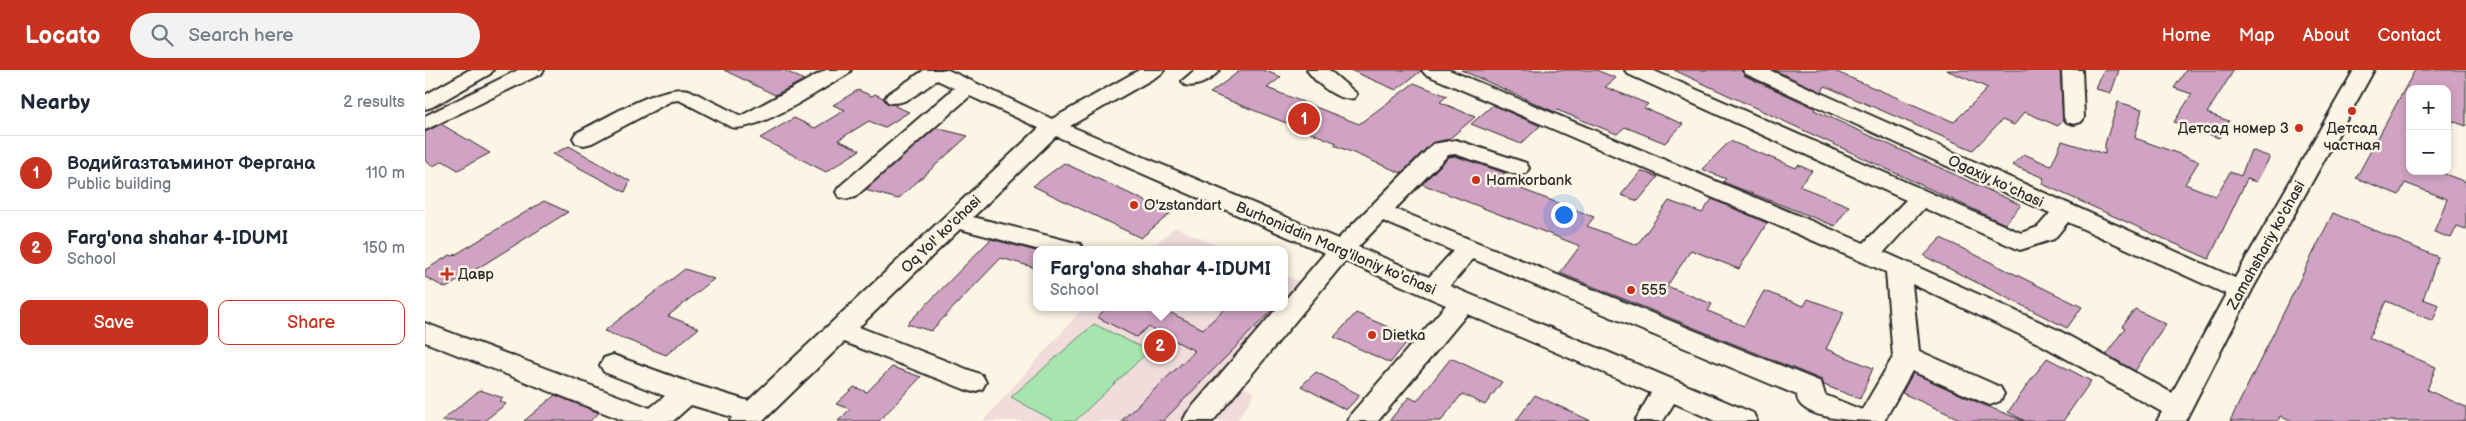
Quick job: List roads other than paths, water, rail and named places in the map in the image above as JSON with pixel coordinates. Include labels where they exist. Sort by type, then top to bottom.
[{"type":"street","points":[[425,103],[483,70]]},
{"type":"street","points":[[425,124],[534,70]]},
{"type":"street","points":[[583,138],[666,96],[682,94],[738,122],[751,120],[841,70]]},
{"type":"street","name":"Oq Yol' ko'chasi","points":[[748,417],[1053,127],[1154,70]]},
{"type":"street","points":[[1192,81],[1209,70]]},
{"type":"street","points":[[1317,70],[1347,94]]},
{"type":"street","points":[[1432,70],[1868,254],[2049,337],[2174,414]]},
{"type":"street","points":[[1635,70],[2021,242],[2046,233],[2064,212]]},
{"type":"street","name":"Ogaxiy koʻchasi","points":[[1753,70],[2240,290]]},
{"type":"street","points":[[2072,70],[2074,118]]},
{"type":"street","name":"Zamahshariy ko'chasi","points":[[2174,414],[2240,290],[2364,70]]},
{"type":"street","points":[[895,98],[934,71]]},
{"type":"street","name":"Burhoniddin Marg'iloniy ko'chasi","points":[[934,71],[1053,127],[1743,421]]},
{"type":"street","points":[[847,192],[968,87]]},
{"type":"street","points":[[1197,421],[1341,250],[1441,149],[1456,147],[1518,168]]},
{"type":"street","points":[[1868,254],[1921,198]]},
{"type":"street","points":[[1379,212],[1811,389],[1811,401],[1859,421]]},
{"type":"street","points":[[955,220],[1056,246]]},
{"type":"street","points":[[1433,289],[1469,248]]},
{"type":"street","points":[[1870,421],[1906,357],[1898,269]]},
{"type":"street","points":[[1362,421],[1463,302]]},
{"type":"street","points":[[840,330],[973,382]]},
{"type":"street","points":[[425,332],[649,419],[658,418],[687,392]]},
{"type":"street","points":[[1906,357],[1990,394]]},
{"type":"street","points":[[613,365],[748,417]]},
{"type":"street","points":[[1649,421],[1668,389]]},
{"type":"place","name":"Детсад частная","points":[[2352,111]]},
{"type":"place","name":"Водийгазтаъминот Фергана","points":[[1304,119]]},
{"type":"place","name":"Детсад номер 3","points":[[2299,128]]},
{"type":"place","name":"Hamkorbank","points":[[1476,180]]},
{"type":"place","name":"O'zstandart","points":[[1134,205]]},
{"type":"place","name":"Давр","points":[[447,274]]},
{"type":"place","name":"555","points":[[1631,290]]},
{"type":"place","name":"Dietka","points":[[1372,335]]},
{"type":"place","name":"Farg'ona shahar 4-IDUMI","points":[[1160,346]]}]
